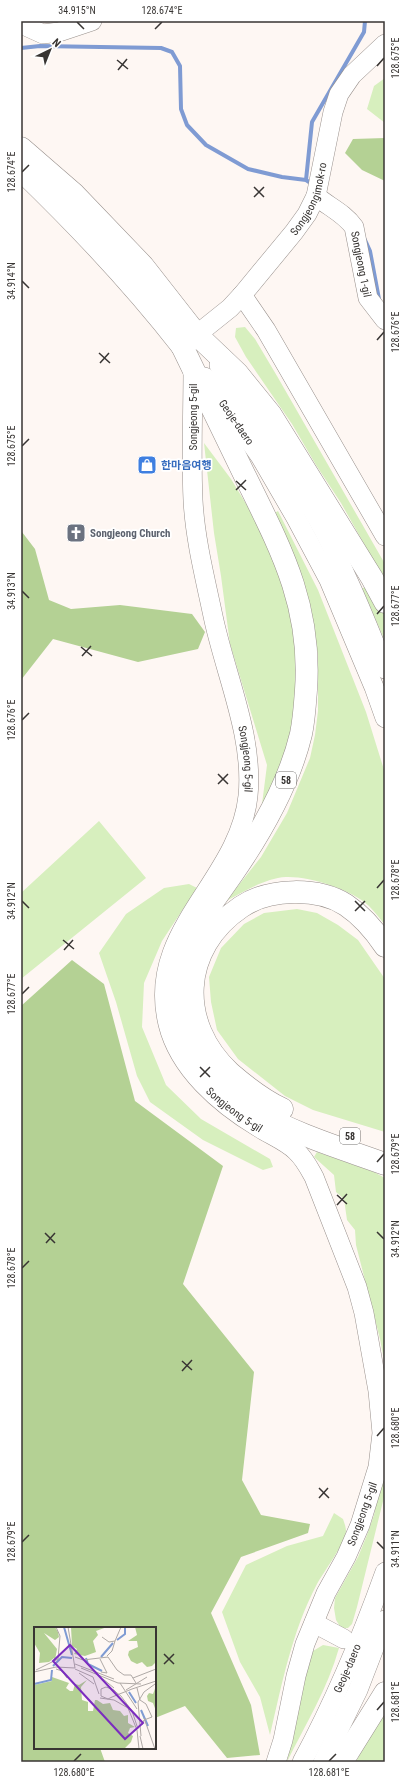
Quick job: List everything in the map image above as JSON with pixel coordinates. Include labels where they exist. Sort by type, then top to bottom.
[{"type":"main road","name":"Geoje-daero","points":[[21,148],[74,194],[143,266],[189,341]]},
{"type":"main road","name":"Geoje-daero","points":[[21,170],[59,206],[152,308],[189,341]]},
{"type":"main road","name":"58","points":[[189,341],[193,369],[284,557],[303,618],[307,650],[306,690],[301,733],[289,773],[273,808],[235,870],[193,931],[179,963],[175,992],[178,1018],[195,1056],[208,1073],[227,1092],[248,1107],[285,1126],[317,1132],[385,1150]]},
{"type":"main road","name":"58","points":[[189,341],[237,373],[270,415],[368,571],[385,602]]},
{"type":"main road","points":[[317,1132],[244,1086],[217,1061],[202,1036],[194,1015],[192,995],[194,971],[212,934],[242,906],[260,898],[279,893],[300,892],[322,896],[344,904],[364,920],[385,946]]},
{"type":"main road","name":"58","points":[[317,1132],[385,1164]]},
{"type":"main road","points":[[342,1762],[385,1693]]},
{"type":"street","points":[[21,24],[42,34],[59,32],[92,21]]},
{"type":"street","name":"Songjeongimok-ro","points":[[189,341],[242,296],[307,214],[316,196],[322,173],[333,112],[339,94],[352,75],[385,44]]},
{"type":"street","name":"Songjeong 1-gil","points":[[316,196],[328,206],[343,214],[354,227],[368,298],[385,320]]},
{"type":"street","points":[[242,296],[273,342],[385,536]]},
{"type":"street","name":"Geoje-daero","points":[[189,341],[213,356],[273,445],[313,512],[345,573],[385,669]]},
{"type":"street","name":"Geoje-daero","points":[[189,341],[260,456],[296,518],[329,580],[374,687],[385,718]]},
{"type":"street","name":"Songjeong 5-gil","points":[[193,369],[193,501],[213,617],[246,747],[248,788],[245,815],[237,838],[221,868],[175,943],[167,970],[164,999],[168,1025],[180,1052],[196,1076],[216,1097],[258,1127],[296,1150],[314,1177],[357,1288],[364,1313],[378,1391],[382,1434],[378,1466],[360,1526],[346,1557],[326,1593],[305,1644],[296,1676],[283,1740],[276,1762]]},
{"type":"street","name":"Geoje-daero","points":[[302,1762],[338,1692],[363,1633],[385,1572]]},
{"type":"street","name":"Geoje-daero","points":[[323,1762],[358,1690],[385,1620]]},
{"type":"street","points":[[314,1623],[344,1639]]},
{"type":"green space","points":[[385,78],[385,123],[367,109],[374,86]]},
{"type":"green space","points":[[385,138],[385,181],[362,170],[345,153],[353,139]]},
{"type":"green space","points":[[245,327],[255,339],[277,376],[385,564],[385,581],[341,503],[316,465],[292,424],[246,357],[235,337],[236,328]]},
{"type":"green space","points":[[204,443],[231,479],[257,522],[288,594],[297,642],[296,688],[292,730],[281,770],[261,812],[267,765],[230,644],[214,533]]},
{"type":"green space","points":[[278,511],[318,590],[366,712],[385,773],[385,925],[369,906],[353,895],[330,885],[296,877],[270,880],[226,901],[261,857],[287,813],[310,758],[315,735],[318,711],[318,655],[310,610],[273,514]]},
{"type":"green space","points":[[22,532],[35,549],[49,600],[71,609],[120,605],[192,614],[205,632],[198,649],[138,662],[53,639],[21,680]]},
{"type":"green space","points":[[385,584],[385,641],[362,588]]},
{"type":"green space","points":[[99,821],[146,878],[21,979],[21,893]]},
{"type":"green space","points":[[189,884],[197,888],[162,941],[144,983],[142,1027],[166,1085],[201,1119],[270,1159],[273,1167],[263,1170],[203,1140],[150,1102],[137,1076],[116,1002],[99,953],[126,914],[164,888]]},
{"type":"green space","points":[[297,909],[317,913],[338,925],[358,940],[385,979],[385,1132],[313,1110],[285,1096],[238,1059],[217,1030],[211,1002],[209,977],[221,948],[244,924],[264,913]]},
{"type":"green space","points":[[72,960],[104,984],[135,1101],[223,1166],[183,1284],[254,1372],[242,1480],[261,1515],[310,1524],[308,1533],[241,1557],[211,1613],[251,1705],[260,1755],[227,1758],[185,1706],[156,1718],[156,1627],[34,1627],[34,1749],[100,1749],[105,1762],[21,1762],[21,1006]]},
{"type":"green space","points":[[317,1152],[374,1172],[385,1178],[385,1365],[380,1339],[356,1245],[355,1230],[347,1220],[344,1199],[336,1192],[334,1175],[314,1157]]},
{"type":"green space","points":[[385,1459],[385,1493],[357,1607],[352,1624],[348,1628],[341,1628],[336,1620],[334,1608],[335,1598],[358,1557],[367,1535],[374,1515]]},
{"type":"green space","points":[[334,1513],[343,1519],[346,1529],[345,1536],[317,1584],[301,1620],[294,1639],[270,1735],[260,1697],[240,1662],[222,1612],[246,1565],[287,1546],[323,1536]]},
{"type":"green space","points":[[323,1645],[339,1648],[329,1677],[316,1706],[287,1762],[308,1665],[313,1651]]},
{"type":"green space","points":[[385,1712],[385,1762],[356,1762],[368,1737]]},
{"type":"waterway","points":[[306,180],[312,122],[364,32],[365,21]]},
{"type":"waterway","points":[[21,48],[40,46],[161,48],[172,52],[180,66],[181,109],[187,125],[206,145],[248,169],[282,177],[306,180],[312,184]]},
{"type":"waterway","points":[[365,240],[370,251],[379,299]]},
{"type":"place","name":"한마음여행","points":[[147,465]]},
{"type":"place","name":"Songjeong Church","points":[[76,533]]}]
